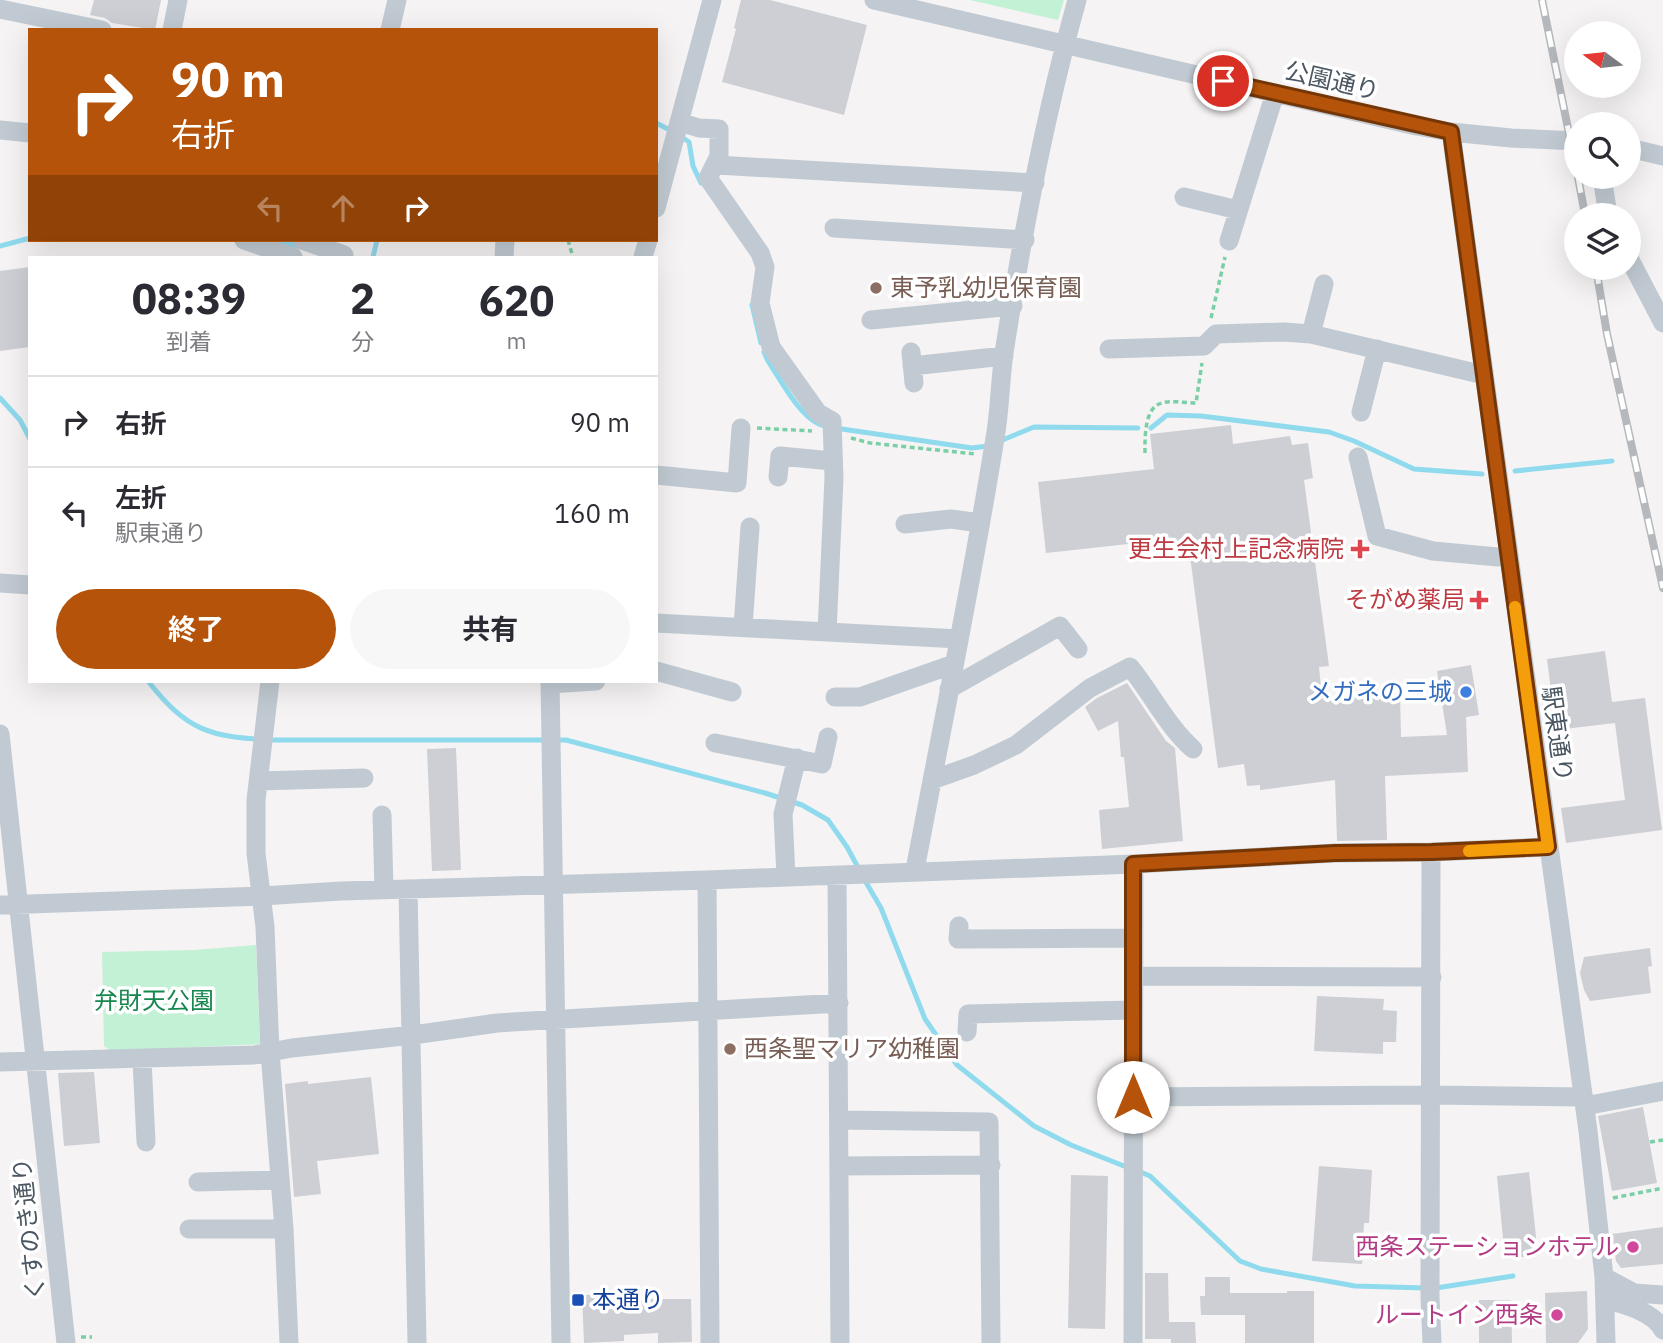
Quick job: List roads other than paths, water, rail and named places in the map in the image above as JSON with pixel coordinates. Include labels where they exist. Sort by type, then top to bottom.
[{"type":"street","points":[[172,28],[178,0]]},
{"type":"street","points":[[390,28],[397,0]]},
{"type":"street","points":[[658,200],[712,0]]},
{"type":"street","name":"公園通り","points":[[874,0],[1451,132],[1564,140]]},
{"type":"street","points":[[915,870],[981,523],[1004,356],[1035,183],[1077,0]]},
{"type":"street","points":[[0,9],[92,28]]},
{"type":"street","points":[[1229,241],[1275,93]]},
{"type":"street","points":[[679,122],[699,128],[719,129],[719,156],[708,178],[760,253],[765,267],[760,303],[771,346],[818,414],[831,428],[834,478],[827,632]]},
{"type":"street","points":[[0,130],[28,134]]},
{"type":"street","name":"駅東通り","points":[[1451,132],[1584,1101],[1604,1277],[1606,1334]]},
{"type":"street","points":[[658,134],[673,144]]},
{"type":"street","points":[[1641,151],[1663,156]]},
{"type":"street","points":[[716,165],[1035,183]]},
{"type":"street","points":[[1184,197],[1238,210]]},
{"type":"street","points":[[834,228],[1025,240]]},
{"type":"street","points":[[250,242],[290,256]]},
{"type":"street","points":[[309,242],[345,252]]},
{"type":"street","points":[[1641,280],[1663,323]]},
{"type":"street","points":[[1311,334],[1324,284]]},
{"type":"street","points":[[871,320],[1013,306]]},
{"type":"street","points":[[1108,349],[1204,346],[1216,334],[1284,332],[1311,334],[1484,375]]},
{"type":"street","points":[[1361,412],[1377,349]]},
{"type":"street","points":[[912,367],[1004,356]]},
{"type":"street","points":[[658,475],[737,482],[741,428]]},
{"type":"street","points":[[778,477],[780,456],[832,461]]},
{"type":"street","points":[[1358,457],[1377,536],[1433,551],[1508,555]]},
{"type":"street","points":[[905,524],[951,519],[981,523]]},
{"type":"street","points":[[743,627],[750,527]]},
{"type":"street","points":[[0,583],[28,585]]},
{"type":"street","points":[[658,623],[959,639]]},
{"type":"street","points":[[949,689],[1060,626],[1078,649]]},
{"type":"street","points":[[835,697],[860,697],[954,664]]},
{"type":"street","points":[[932,780],[974,765],[1016,745],[1090,688],[1130,667],[1181,738],[1193,749]]},
{"type":"street","points":[[658,672],[732,692]]},
{"type":"street","points":[[270,683],[258,781],[256,853],[265,927],[289,1343]]},
{"type":"street","points":[[550,683],[561,1343]]},
{"type":"street","name":"くすのき通り","points":[[0,734],[2,774],[20,905],[66,1343]]},
{"type":"street","points":[[715,744],[821,764],[828,737]]},
{"type":"street","points":[[786,877],[783,814],[797,758]]},
{"type":"street","points":[[258,781],[364,778]]},
{"type":"street","points":[[382,815],[384,890]]},
{"type":"street","points":[[0,905],[1548,847]]},
{"type":"street","points":[[1432,852],[1432,1343]]},
{"type":"street","points":[[1133,864],[1133,1343]]},
{"type":"street","points":[[837,875],[839,1343]]},
{"type":"street","points":[[707,880],[710,1343]]},
{"type":"street","points":[[408,889],[413,1035],[417,1343]]},
{"type":"street","points":[[959,926],[958,939],[1133,938]]},
{"type":"street","points":[[1133,976],[1432,977]]},
{"type":"street","points":[[0,1062],[254,1055],[497,1023],[839,1003]]},
{"type":"street","points":[[967,1031],[968,1014],[1133,1010]]},
{"type":"street","points":[[142,1060],[146,1142]]},
{"type":"street","points":[[1133,1097],[1431,1095],[1584,1101],[1663,1091]]},
{"type":"street","points":[[839,1120],[989,1122],[991,1343]]},
{"type":"street","points":[[839,1166],[991,1165]]},
{"type":"street","points":[[198,1182],[280,1180]]},
{"type":"street","points":[[188,1229],[284,1229]]},
{"type":"street","points":[[1604,1277],[1619,1287],[1656,1295]]},
{"type":"street","points":[[1606,1334],[1619,1312],[1656,1295]]},
{"type":"street","points":[[1605,1299],[1657,1320],[1663,1329]]},
{"type":"waterway","points":[[658,124],[672,131]]},
{"type":"waterway","points":[[680,136],[689,142],[693,166],[701,183]]},
{"type":"waterway","points":[[0,246],[28,239]]},
{"type":"waterway","points":[[285,242],[298,246]]},
{"type":"waterway","points":[[373,256],[377,242]]},
{"type":"waterway","points":[[752,305],[761,343]]},
{"type":"waterway","points":[[764,352],[800,409],[816,423],[825,426]]},
{"type":"waterway","points":[[0,398],[20,420],[28,435]]},
{"type":"waterway","points":[[1151,428],[1167,415],[1201,416],[1329,432],[1414,469],[1482,474]]},
{"type":"waterway","points":[[1000,441],[1034,427],[1138,428]]},
{"type":"waterway","points":[[835,428],[972,448],[988,446]]},
{"type":"waterway","points":[[1515,471],[1612,461]]},
{"type":"waterway","points":[[150,683],[188,721],[201,728],[232,737],[271,740],[566,740],[802,805],[828,820],[860,871]]},
{"type":"waterway","points":[[864,879],[881,908],[925,1019],[957,1065],[1034,1126],[1071,1145],[1129,1168]]},
{"type":"waterway","points":[[1138,1171],[1150,1176],[1240,1261],[1261,1269],[1355,1286],[1426,1288]]},
{"type":"waterway","points":[[1436,1288],[1513,1276]]},
{"type":"railway","points":[[1542,0],[1565,112]]},
{"type":"railway","points":[[1580,189],[1583,203]]},
{"type":"railway","points":[[1598,280],[1607,334],[1663,588]]},
{"type":"place","name":"東予乳幼児保育園","points":[[876,288]]},
{"type":"place","name":"更生会村上記念病院","points":[[1360,549]]},
{"type":"place","name":"そがめ薬局","points":[[1479,600]]},
{"type":"place","name":"メガネの三城","points":[[1466,692]]},
{"type":"place","name":"西条聖マリア幼稚園","points":[[730,1049]]},
{"type":"place","name":"西条ステーションホテル","points":[[1633,1247]]},
{"type":"place","name":"本通り","points":[[578,1300]]},
{"type":"place","name":"ルートイン西条","points":[[1557,1315]]},
{"type":"park label","name":"弁財天公園","points":[[154,1001]]}]
